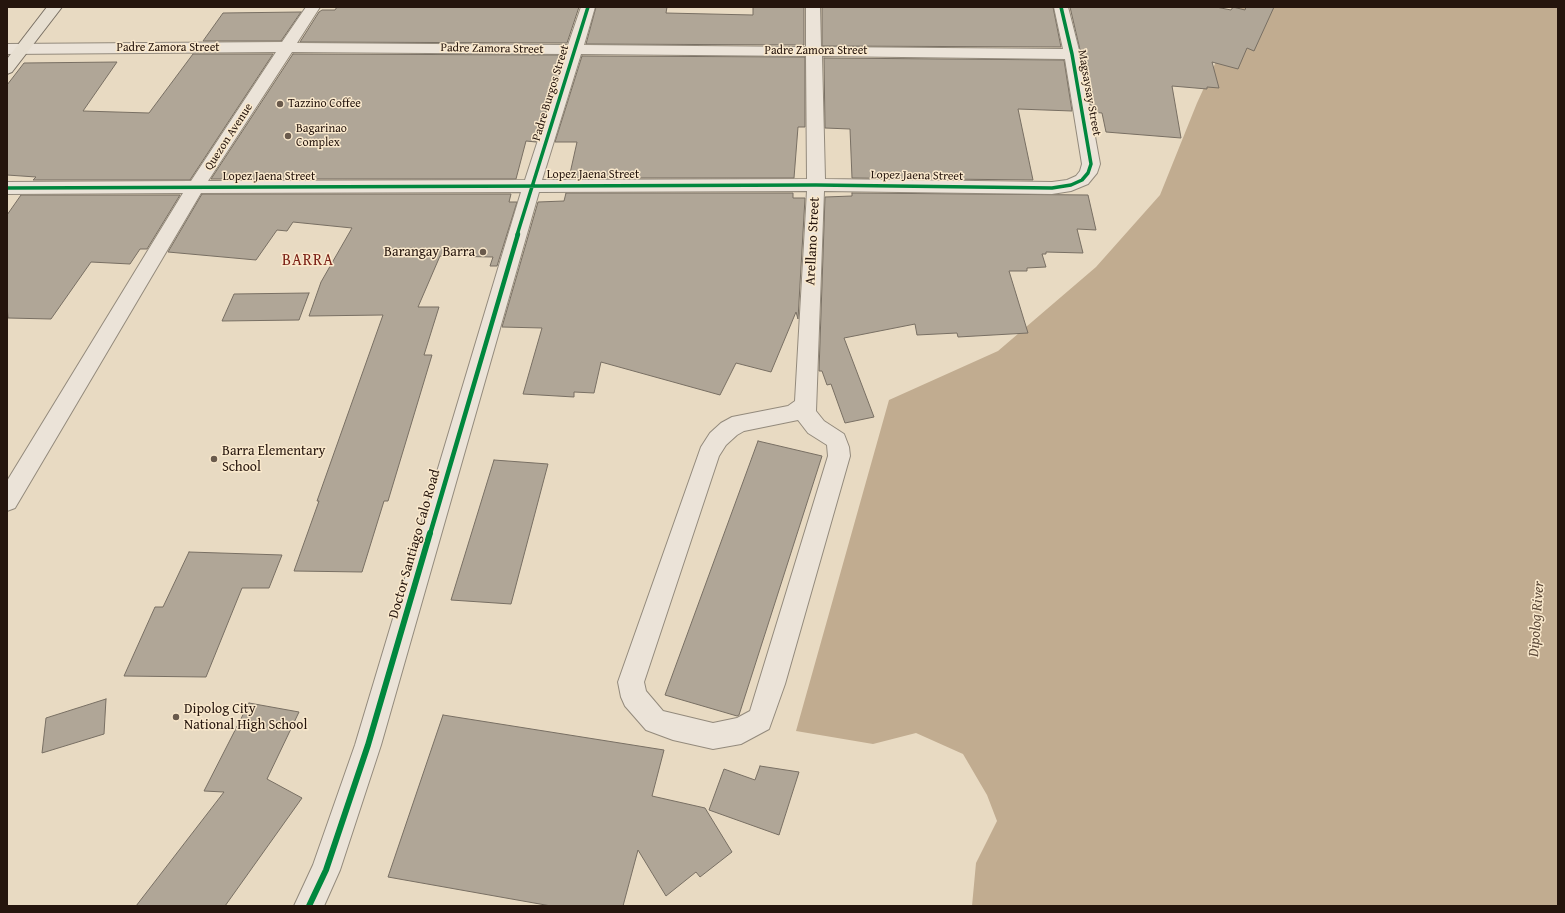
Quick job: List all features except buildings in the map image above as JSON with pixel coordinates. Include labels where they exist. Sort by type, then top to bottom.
[{"type":"main road","points":[[7,69],[55,7]]},
{"type":"street","name":"Quezon Avenue","points":[[7,501],[196,187],[289,47],[313,7]]},
{"type":"street","name":"Padre Burgos Street","points":[[532,185],[588,7]]},
{"type":"street","name":"Arellano Street","points":[[805,403],[816,185],[813,7]]},
{"type":"street","name":"Magsaysay Street","points":[[1061,7],[1072,54],[1091,164],[1088,172],[1082,180]]},
{"type":"street","name":"Padre Zamora Street","points":[[7,49],[289,47],[1072,54]]},
{"type":"street","name":"Lopez Jaena Street","points":[[7,188],[532,185],[816,185],[1052,188],[1071,185],[1082,180]]},
{"type":"street","name":"Doctor Santiago Calo Road","points":[[309,906],[326,870],[368,745],[532,185]]},
{"type":"street","points":[[805,403],[805,413],[816,426],[836,440],[839,456],[760,720],[741,731],[713,736],[673,727],[655,721],[634,697],[631,682],[709,453],[718,438],[729,429],[740,423],[791,414],[800,410],[805,403]]},
{"type":"water","name":"Dipolog River","points":[[1241,7],[1558,7],[1558,906],[972,906],[976,863],[997,821],[987,795],[963,754],[916,733],[873,744],[796,731],[889,400],[998,351],[1096,267],[1160,195],[1197,103]]},
{"type":"cycle path","points":[[309,906],[326,870],[368,745],[532,185],[588,7]]},
{"type":"cycle path","points":[[7,188],[816,185],[1052,188],[1071,185],[1082,180],[1088,173],[1091,164],[1072,54],[1061,7]]},
{"type":"place","name":"Tazzino Coffee","points":[[280,104]]},
{"type":"place","name":"Bagarinao Complex","points":[[288,136]]},
{"type":"place","name":"Barangay Barra","points":[[483,252]]},
{"type":"place","name":"Barra Elementary School","points":[[214,459]]},
{"type":"place","name":"Dipolog City National High School","points":[[176,717]]},
{"type":"district","name":"BARRA","points":[[308,261]]}]
